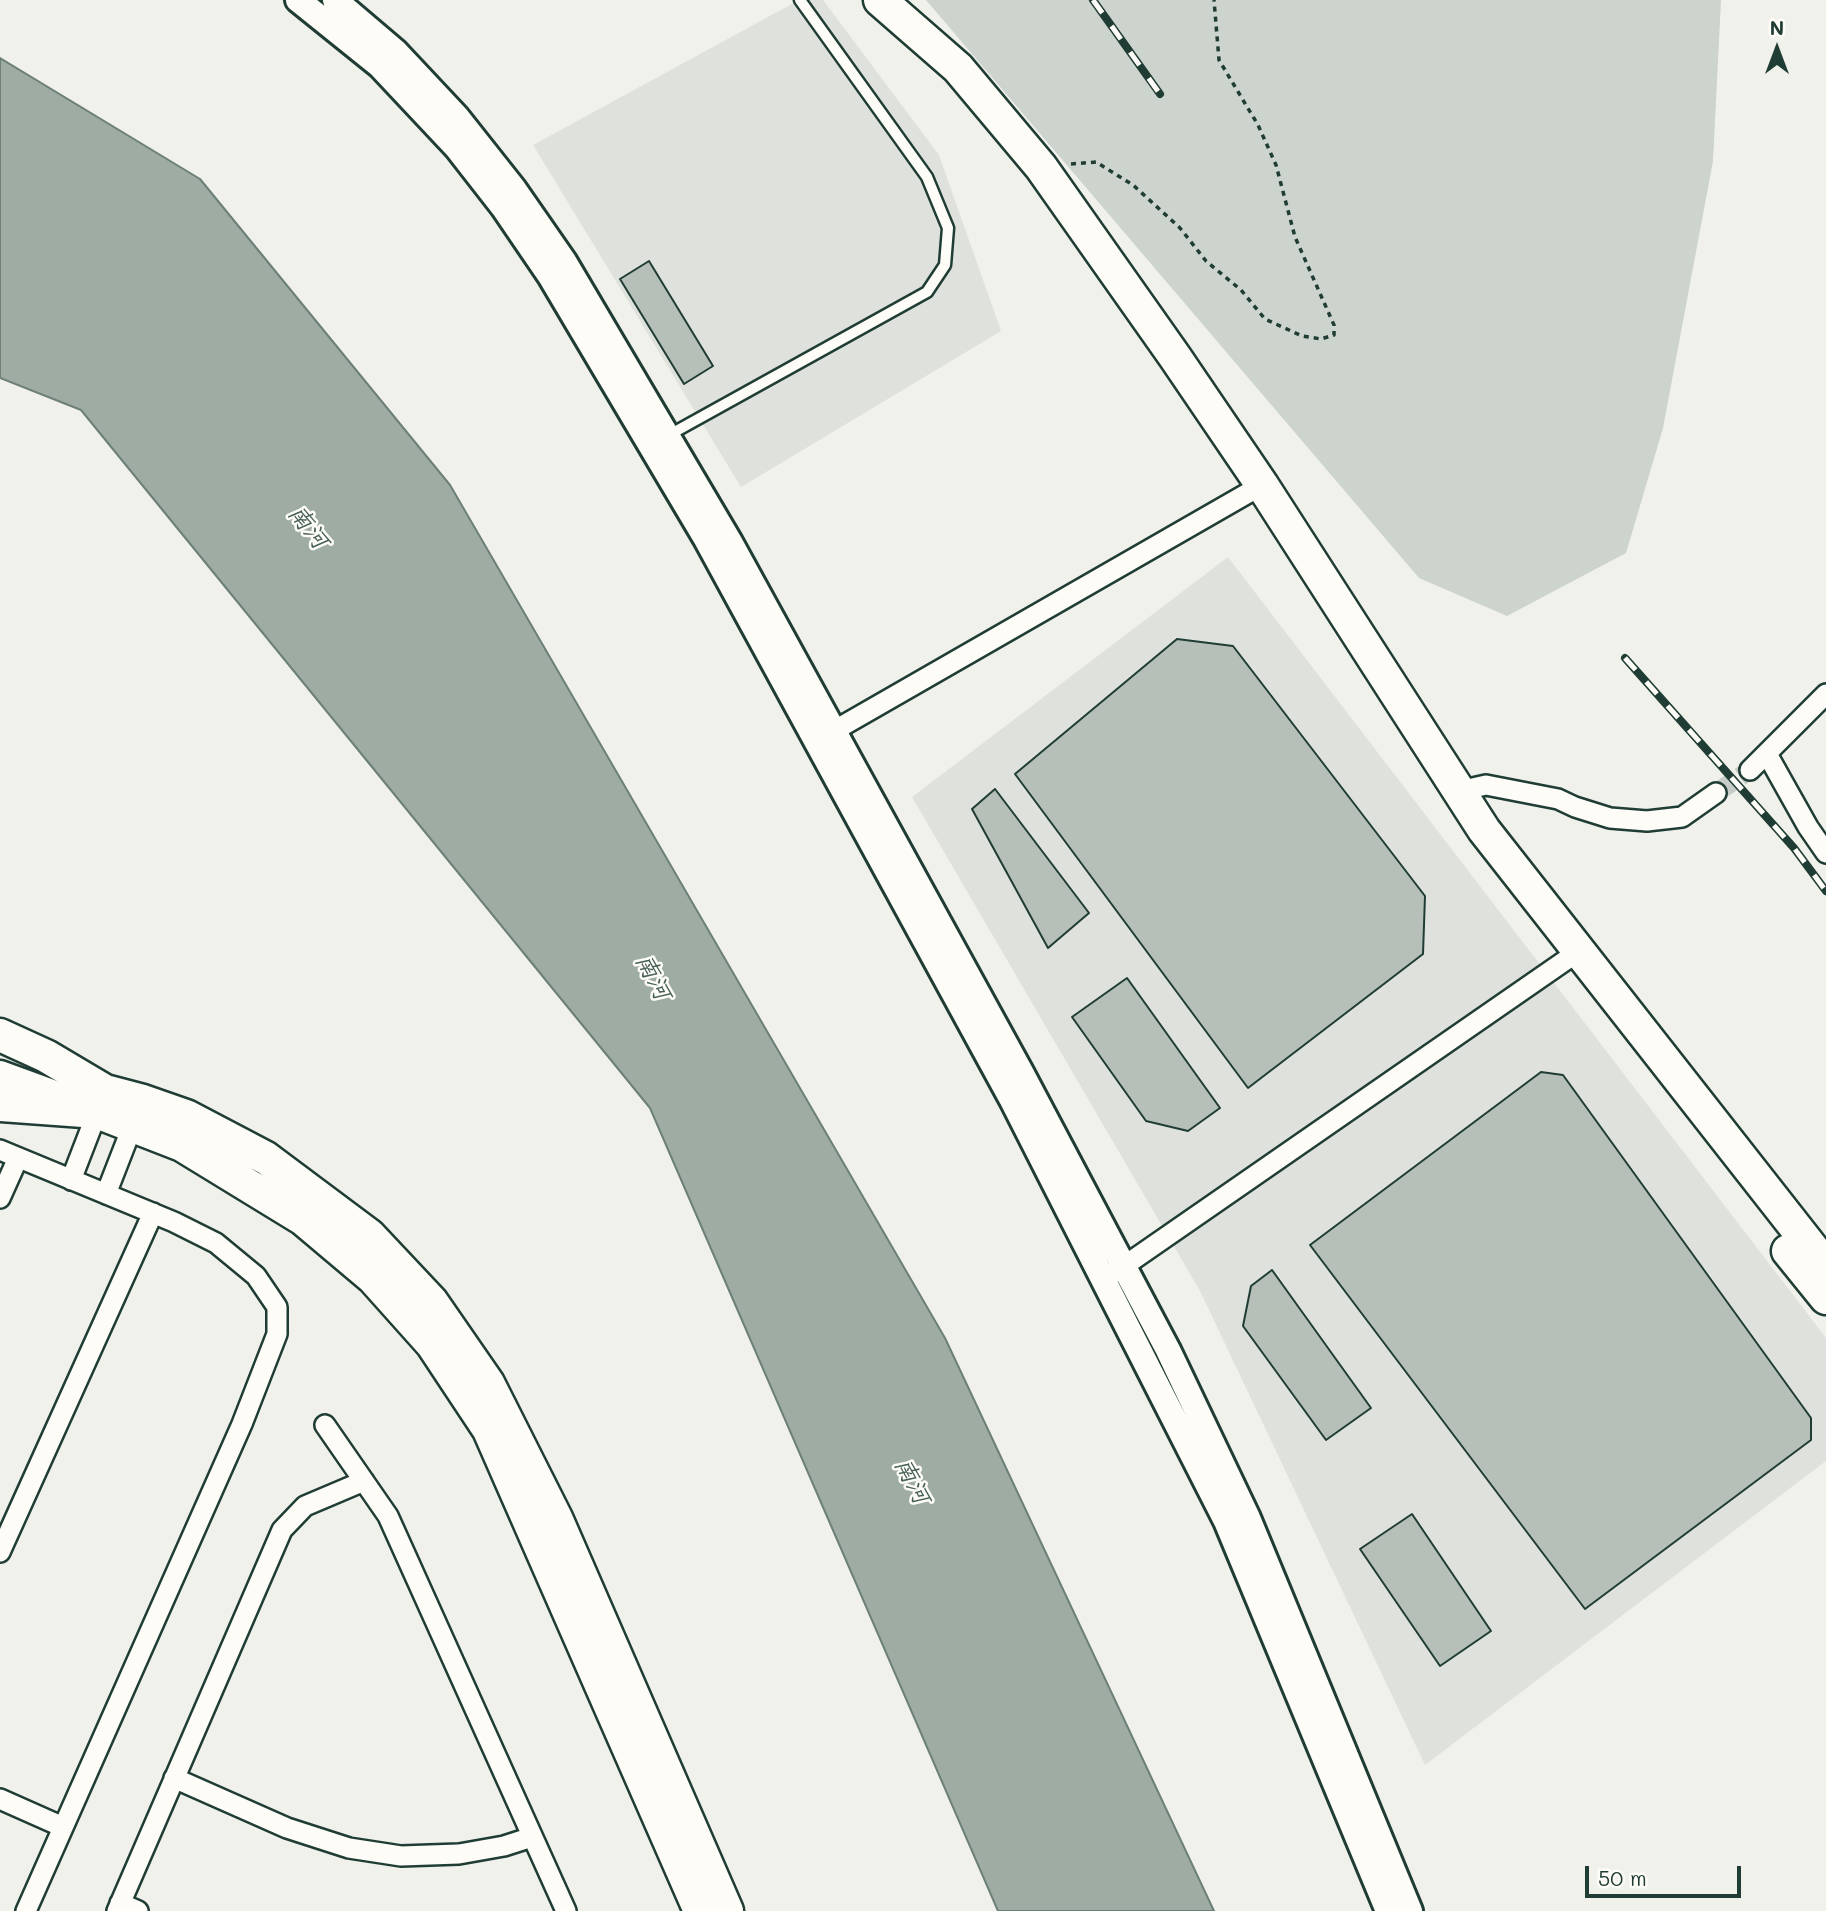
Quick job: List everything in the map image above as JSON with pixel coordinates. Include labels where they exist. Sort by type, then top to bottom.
[{"type":"highway","points":[[880,0],[958,68],[1041,167],[1175,357],[1467,834],[1572,956],[1826,1266]]},
{"type":"highway","points":[[1255,490],[1572,956],[1826,1298]]},
{"type":"highway","points":[[0,1035],[46,1056],[101,1101]]},
{"type":"highway","points":[[0,1105],[101,1101],[138,1113],[186,1116],[266,1158],[369,1235],[432,1303],[488,1383],[556,1518],[727,1911]]},
{"type":"highway","points":[[138,1113],[182,1145],[303,1219],[373,1278],[432,1344],[489,1430],[700,1911]]},
{"type":"main road","points":[[0,1051],[101,1101]]},
{"type":"main road","points":[[0,1076],[101,1101]]},
{"type":"street","points":[[298,0],[380,66],[457,148],[503,207],[659,441]]},
{"type":"street","points":[[334,0],[405,61],[457,117],[514,189],[564,261],[659,441],[706,538],[825,736],[1012,1100],[1114,1274],[1168,1350],[1248,1518],[1410,1911]]},
{"type":"street","points":[[825,736],[1255,490]]},
{"type":"street","points":[[1750,770],[1826,694]]},
{"type":"street","points":[[1767,754],[1808,827],[1826,853]]},
{"type":"street","points":[[1459,791],[1486,785],[1558,799],[1610,818],[1647,821],[1682,817],[1716,793]]},
{"type":"street","points":[[1114,1274],[1572,956]]},
{"type":"street","points":[[71,1180],[101,1101]]},
{"type":"street","points":[[106,1194],[138,1113]]},
{"type":"street","points":[[0,1198],[9,1154],[153,1213],[216,1243],[256,1276],[278,1307],[278,1334],[242,1424],[26,1911]]},
{"type":"street","points":[[0,1552],[153,1213]]},
{"type":"street","points":[[1114,1274],[1226,1521],[1388,1911]]},
{"type":"street","points":[[325,1425],[388,1516],[566,1911]]},
{"type":"street","points":[[125,1908],[174,1779],[282,1530],[305,1506],[363,1481]]},
{"type":"street","points":[[174,1779],[287,1828],[349,1848],[401,1856],[459,1854],[504,1846],[533,1837]]},
{"type":"street","points":[[0,1799],[63,1827]]},
{"type":"lane","points":[[659,441],[927,292],[945,265],[948,228],[928,177],[800,0]]},
{"type":"path","points":[[1041,167],[1096,162],[1133,185],[1180,228],[1206,261],[1241,289],[1265,319],[1302,336],[1321,339],[1334,335],[1334,325],[1295,237],[1276,165],[1258,125],[1219,61],[1214,0]]},
{"type":"shaded area","points":[[799,0],[823,0],[939,155],[1001,331],[741,487],[533,145]]},
{"type":"shaded area","points":[[926,0],[1721,0],[1713,161],[1663,428],[1626,553],[1507,616],[1419,578]]},
{"type":"shaded area","points":[[1228,557],[1826,1338],[1826,1461],[1425,1765],[1200,1291],[912,797]]},
{"type":"water","name":"南河","points":[[0,58],[200,179],[450,485],[945,1338],[1214,1911],[998,1911],[650,1108],[81,410],[0,378]]},
{"type":"building","points":[[649,261],[713,366],[684,384],[620,279]]},
{"type":"building","points":[[1177,639],[1233,646],[1425,896],[1423,954],[1248,1088],[1015,774]]},
{"type":"building","points":[[995,789],[1089,913],[1048,948],[972,809]]},
{"type":"building","points":[[1127,978],[1220,1108],[1188,1131],[1146,1121],[1072,1017]]},
{"type":"building","points":[[1541,1072],[1563,1075],[1811,1418],[1811,1440],[1585,1609],[1310,1245]]},
{"type":"building","points":[[1272,1270],[1371,1408],[1326,1440],[1243,1326],[1251,1286]]},
{"type":"building","points":[[1412,1514],[1491,1631],[1440,1666],[1360,1549]]},
{"type":"tunnel","points":[[1716,793],[1750,770]]},
{"type":"railway","points":[[1093,0],[1160,94]]},
{"type":"railway","points":[[1625,658],[1794,848],[1826,891]]}]
